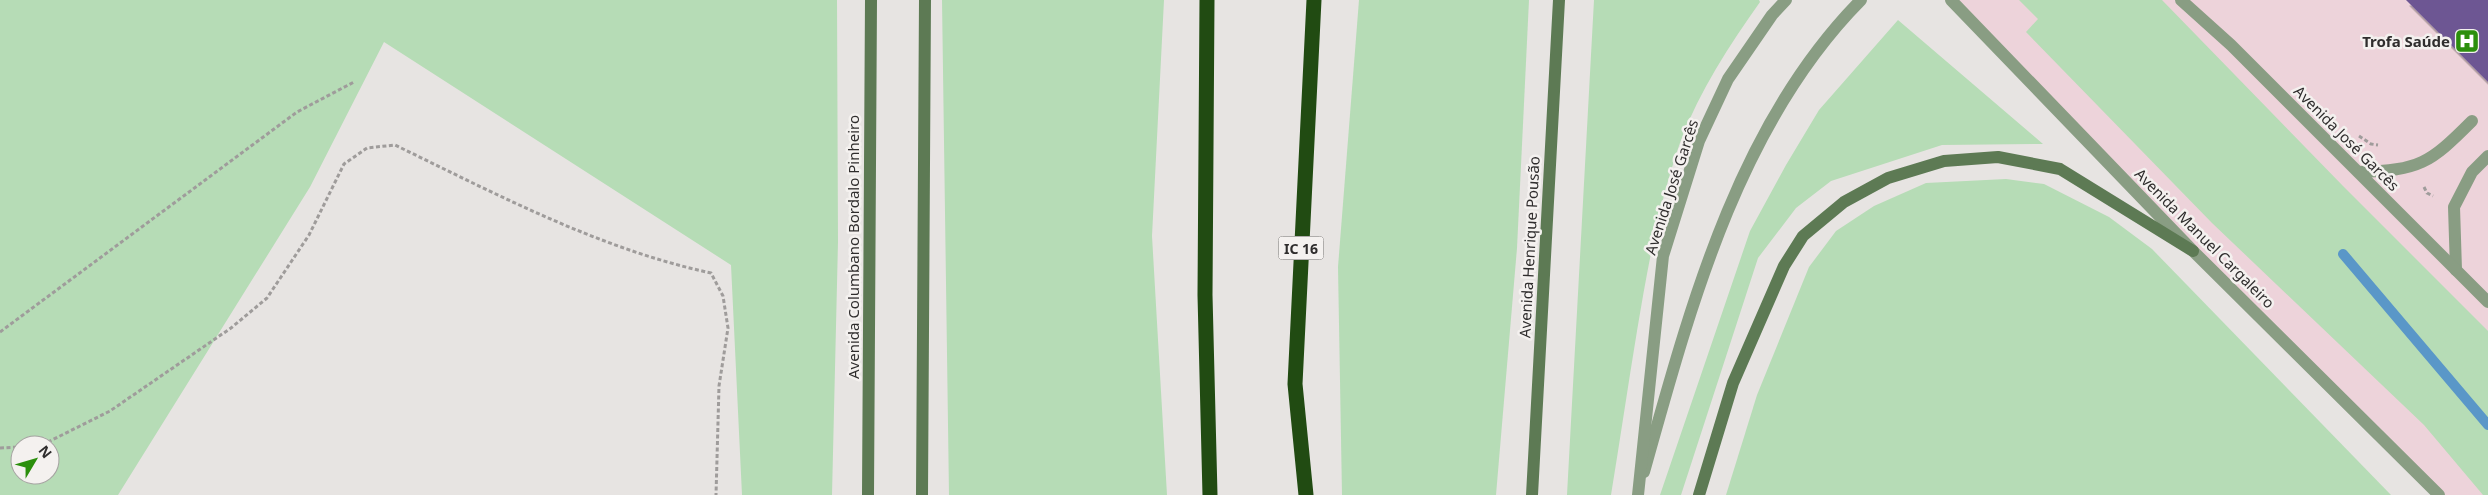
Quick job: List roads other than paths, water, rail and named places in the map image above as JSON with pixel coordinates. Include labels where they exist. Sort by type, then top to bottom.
[{"type":"highway","points":[[1207,0],[1205,295],[1210,495]]},
{"type":"highway","name":"IC 16","points":[[1306,495],[1294,384],[1314,0]]},
{"type":"street","name":"Avenida Columbano Bordalo Pinheiro","points":[[868,495],[871,0]]},
{"type":"street","points":[[922,495],[925,0]]},
{"type":"street","name":"Avenida Henrique Pousão","points":[[1532,495],[1559,0]]},
{"type":"street","name":"Avenida José Garcês","points":[[1639,492],[1663,256],[1699,142],[1728,79],[1772,16],[1786,0]]},
{"type":"street","points":[[1639,492],[1684,331],[1726,218],[1767,127],[1808,60],[1861,0]]},
{"type":"street","name":"Avenida Manuel Cargaleiro","points":[[1951,0],[2193,251],[2439,495]]},
{"type":"street","name":"Avenida José Garcês","points":[[2181,0],[2231,45],[2488,302]]},
{"type":"street","points":[[2359,172],[2392,171],[2415,167],[2434,156],[2472,121]]},
{"type":"street","points":[[2456,270],[2454,207],[2472,172],[2488,156]]},
{"type":"street","points":[[1698,495],[1733,383],[1784,266],[1802,236],[1844,202],[1888,178],[1944,161],[1998,157],[2060,170],[2193,251]]},
{"type":"waterway","points":[[2343,254],[2488,425]]},
{"type":"place","name":"Trofa Saúde","points":[[2467,41]]}]
